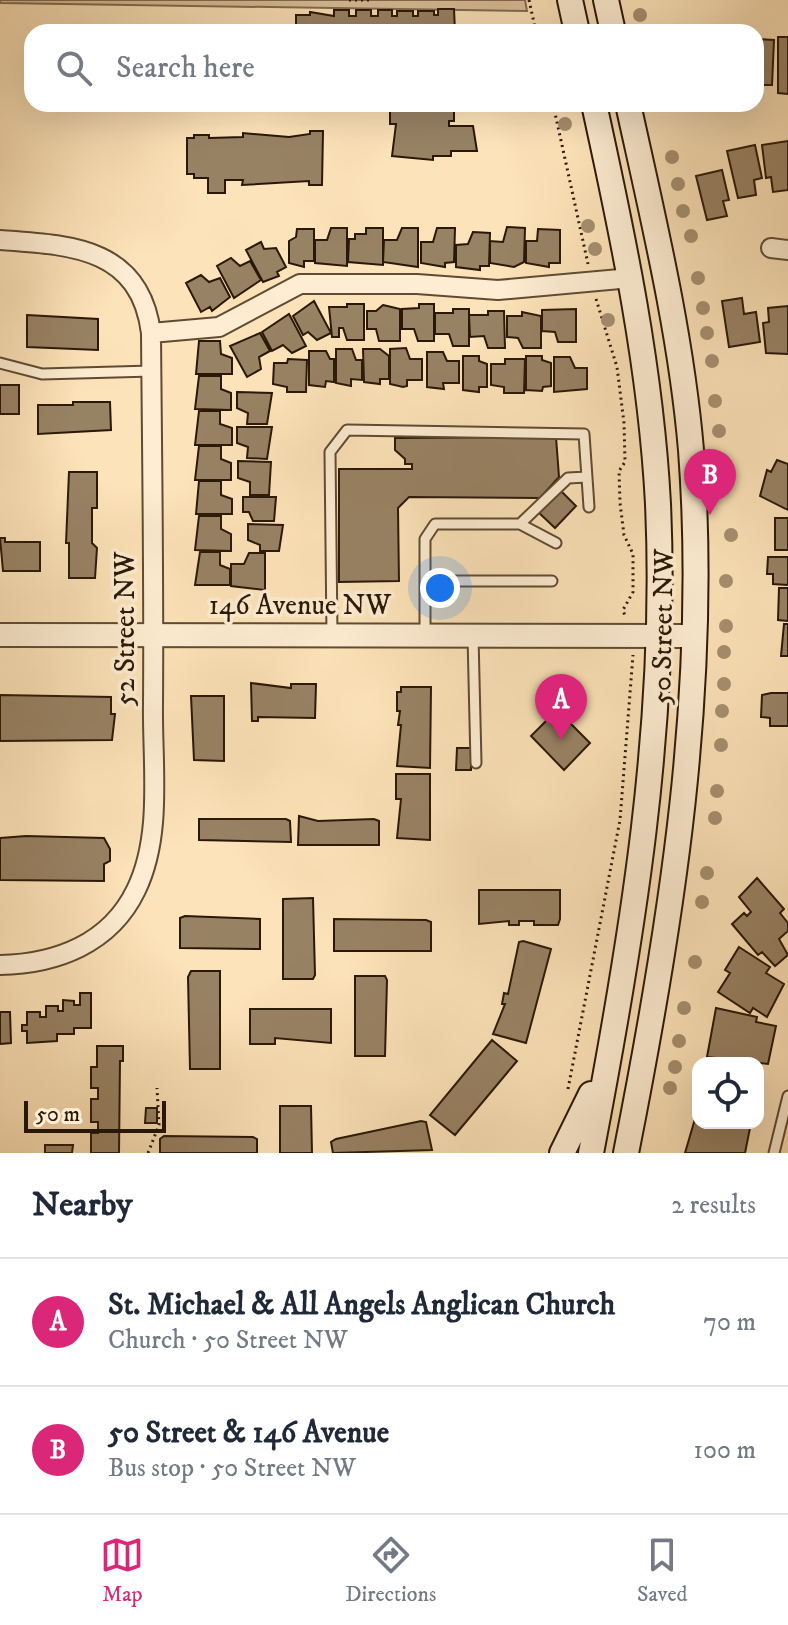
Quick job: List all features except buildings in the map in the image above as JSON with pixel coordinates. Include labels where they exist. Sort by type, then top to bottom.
[{"type":"main road","points":[[570,0],[575,24]]},
{"type":"main road","points":[[606,0],[611,24]]},
{"type":"main road","name":"50 Street NW","points":[[591,1153],[615,1028],[648,798],[660,558],[653,443],[631,278],[596,112]]},
{"type":"main road","name":"50 Street NW","points":[[626,1153],[666,942],[684,790],[695,636],[695,511],[687,415],[669,292],[630,112]]},
{"type":"main road","points":[[562,1153],[583,1114],[615,1028]]},
{"type":"street","name":"52 Street NW","points":[[0,240],[66,245],[96,254],[125,274],[148,311],[152,371],[153,634],[151,839],[137,889],[117,917],[73,952],[37,962],[0,965]]},
{"type":"street","points":[[151,333],[219,327],[300,284],[417,284],[498,290],[631,278]]},
{"type":"street","name":"146 Avenue NW","points":[[0,635],[695,636]]},
{"type":"lane","points":[[0,363],[42,374],[152,371]]},
{"type":"lane","points":[[332,636],[330,452],[347,430],[584,434],[589,507]]},
{"type":"lane","points":[[520,524],[568,478],[587,477]]},
{"type":"lane","points":[[425,636],[425,539],[435,524],[520,524],[556,543]]},
{"type":"lane","points":[[425,581],[552,581]]},
{"type":"lane","points":[[473,636],[476,763]]},
{"type":"lane","points":[[774,1153],[788,1096]]},
{"type":"path","points":[[349,0],[373,0]]},
{"type":"path","points":[[529,0],[534,24]]},
{"type":"path","points":[[555,112],[592,282],[617,367],[625,462],[619,471],[620,503],[624,535],[633,554],[633,592],[623,610],[634,657],[620,820],[567,1093]]},
{"type":"path","points":[[148,1153],[159,1125],[157,1088]]},
{"type":"shaded area","points":[[0,0],[525,0],[527,11],[0,3]]},
{"type":"place","name":"50 Street & 146 Avenue","points":[[710,515]]},
{"type":"place","name":"St. Michael & All Angels Anglican Church","points":[[561,740]]}]
